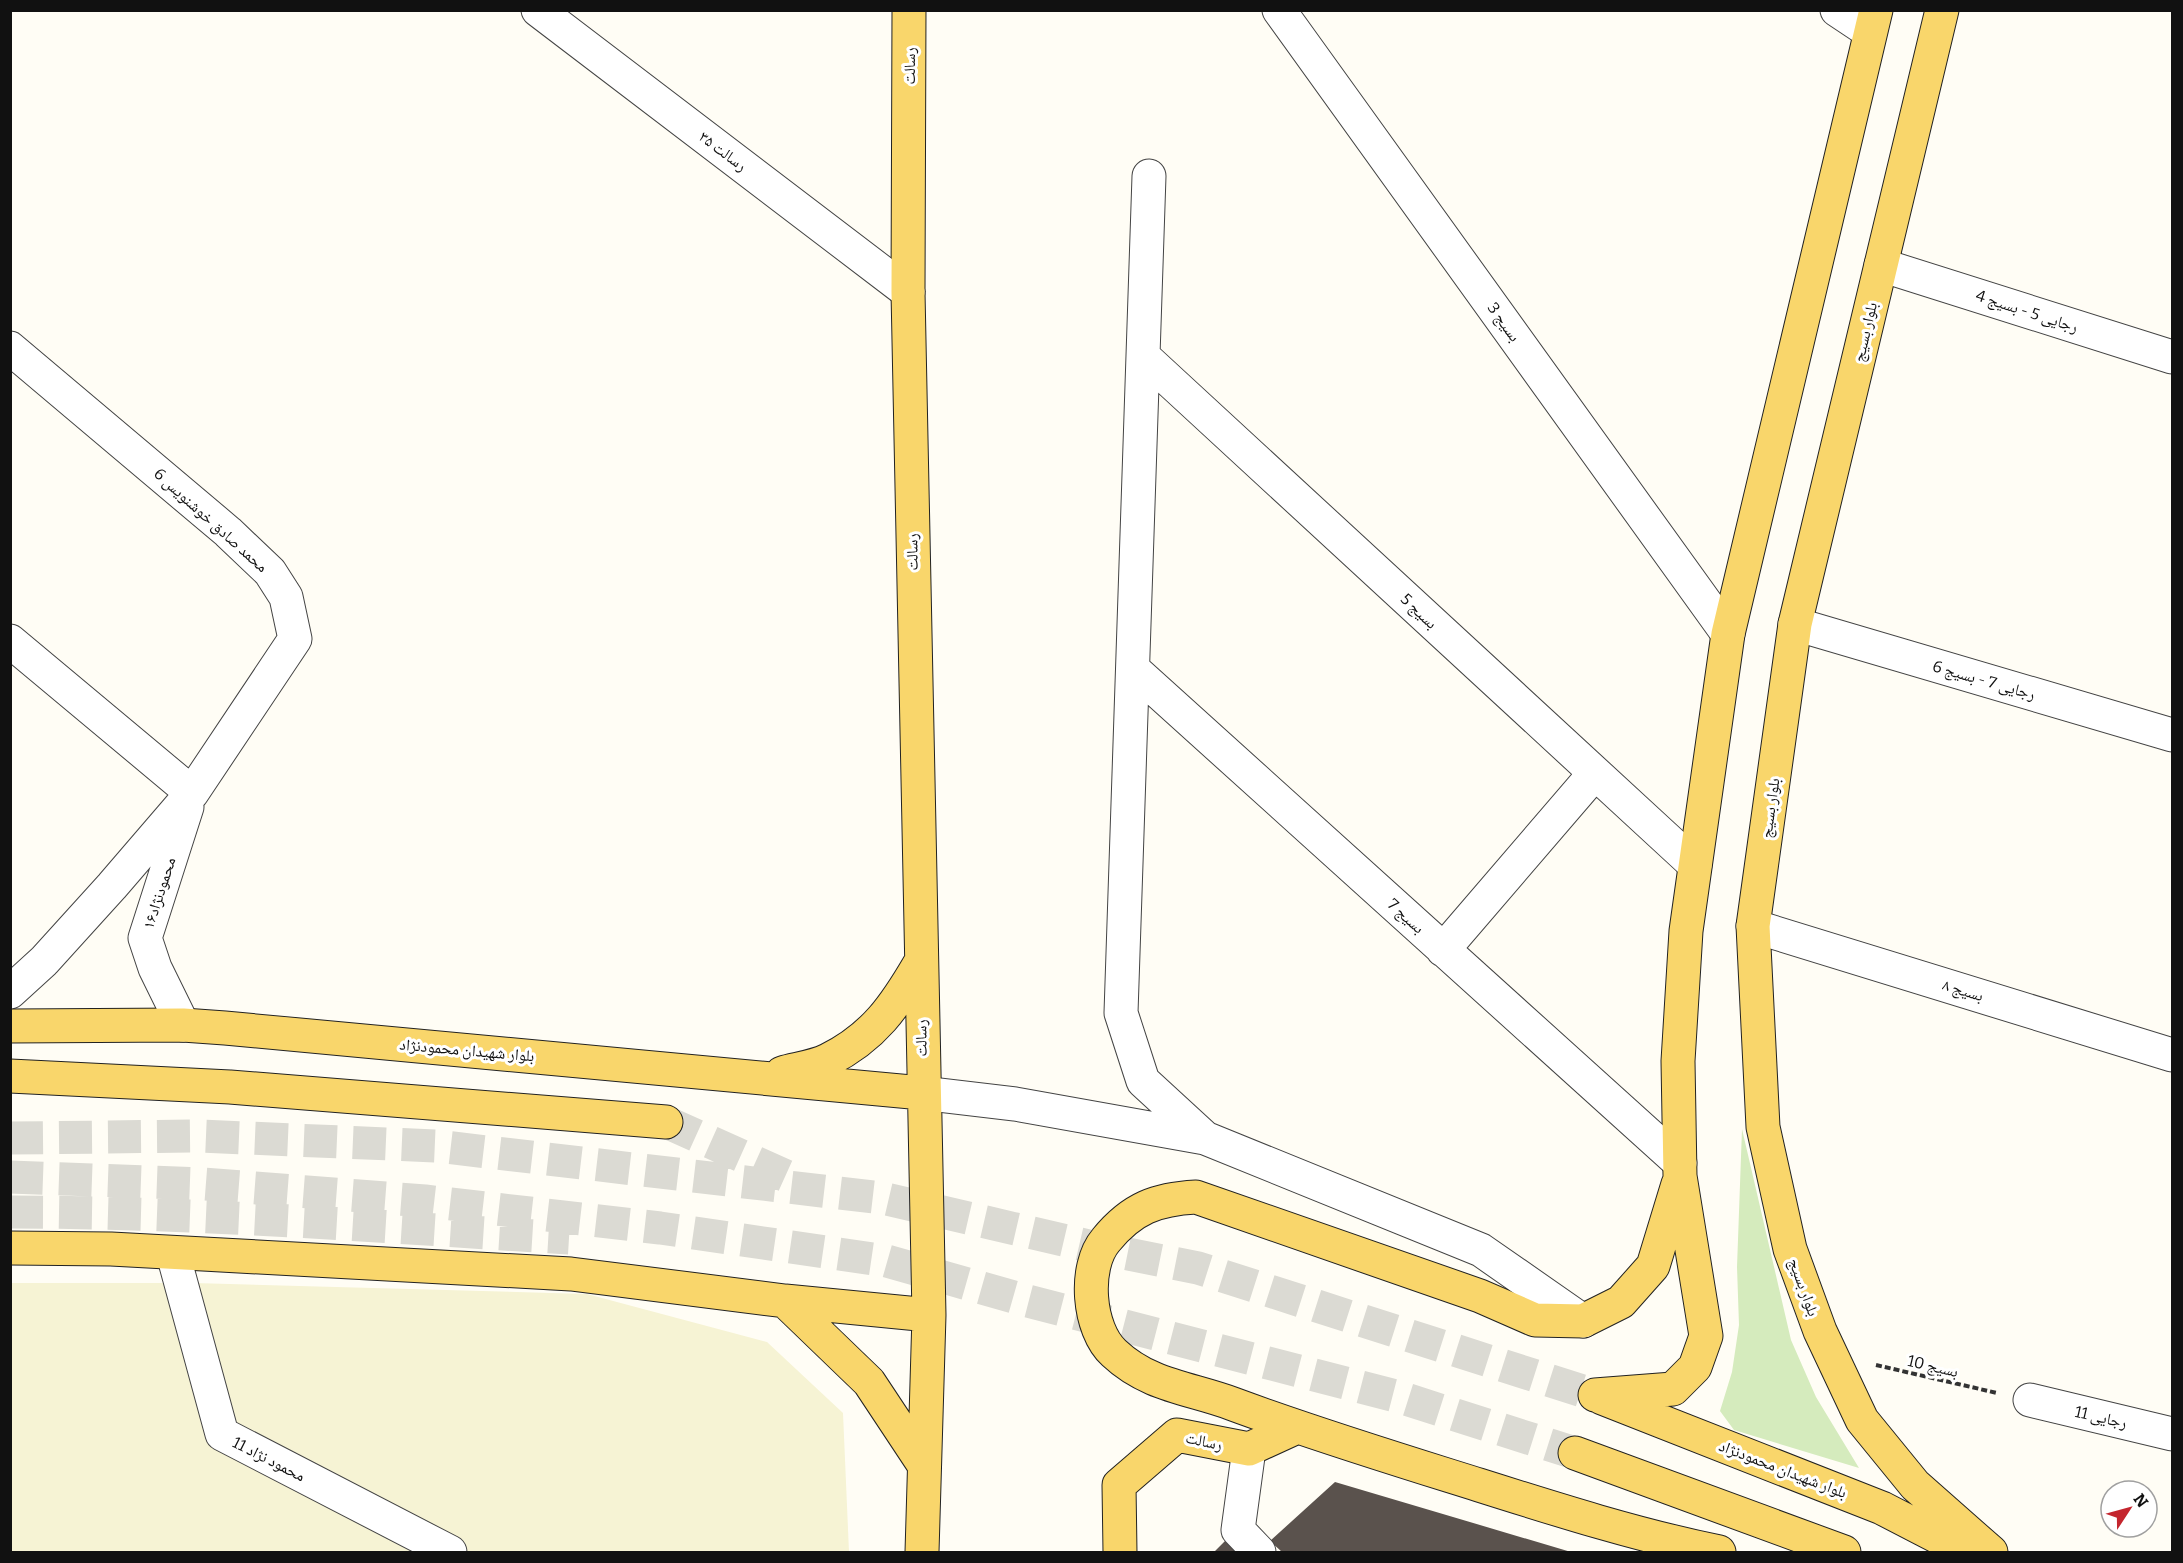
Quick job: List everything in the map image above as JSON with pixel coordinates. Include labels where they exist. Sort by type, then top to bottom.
[{"type":"main road","name":"رسالت","points":[[909,10],[908,292],[928,1315]]},
{"type":"main road","name":"بلوار بسیج","points":[[1942,10],[1795,624],[1753,926],[1763,1128],[1790,1249],[1831,1354],[1862,1420],[1915,1485],[1991,1552]]},
{"type":"main road","points":[[1719,1552],[1647,1538],[1297,1427],[1225,1401],[1152,1380],[1112,1352],[1098,1334],[1091,1290],[1102,1244],[1115,1228],[1136,1211],[1166,1199],[1196,1197],[1480,1296],[1535,1320],[1583,1321],[1622,1302],[1653,1266],[1680,1170],[1678,1061],[1686,931],[1728,634],[1873,21]]},
{"type":"main road","points":[[762,1078],[826,1061],[867,1037],[895,1005],[920,963]]},
{"type":"main road","name":"بلوار شهیدان محمودنژاد","points":[[10,1026],[183,1025],[922,1093]]},
{"type":"main road","points":[[10,1076],[230,1087],[666,1122]]},
{"type":"main road","name":"بلوار شهیدان محمودنژاد","points":[[1680,1170],[1706,1336],[1695,1367],[1673,1389],[1595,1395],[1882,1508],[1967,1552]]},
{"type":"main road","points":[[10,1248],[111,1249],[571,1274],[785,1301],[928,1315],[922,1552]]},
{"type":"main road","points":[[785,1301],[869,1382],[924,1465]]},
{"type":"main road","points":[[1249,1449],[1297,1427]]},
{"type":"main road","name":"رسالت","points":[[1120,1552],[1119,1485],[1177,1435],[1249,1449]]},
{"type":"main road","points":[[1575,1454],[1844,1552]]},
{"type":"street","name":"رسالت ۳۵","points":[[538,10],[908,292]]},
{"type":"street","name":"بسیج 3","points":[[1279,10],[1728,634]]},
{"type":"street","points":[[1837,10],[1873,21]]},
{"type":"street","points":[[1149,176],[1121,1013],[1143,1080],[1205,1138]]},
{"type":"street","name":"رجایی 5 - بسیج 4","points":[[1881,265],[2172,357]]},
{"type":"street","name":"محمد صادق خوشنویس 6","points":[[10,348],[228,532],[270,572],[286,597],[295,639],[192,793]]},
{"type":"street","name":"بسیج 5","points":[[1143,356],[1695,865]]},
{"type":"street","name":"رجایی 7 - بسیج 6","points":[[1795,624],[2172,735]]},
{"type":"street","points":[[10,641],[192,793],[44,961],[10,992]]},
{"type":"street","name":"بسیج 7","points":[[1133,669],[1443,950],[1680,1170]]},
{"type":"street","points":[[1443,950],[1595,773]]},
{"type":"street","name":"محمودنژاد۱۶","points":[[183,1025],[154,968],[145,938],[192,793]]},
{"type":"street","name":"بسیج ۸","points":[[1753,926],[2172,1055]]},
{"type":"street","points":[[922,1093],[1015,1104],[1205,1138],[1481,1250],[1583,1321]]},
{"type":"street","name":"محمود نژاد 11","points":[[174,1254],[222,1434],[450,1552]]},
{"type":"street","name":"رجایی 11","points":[[2030,1400],[2172,1434]]},
{"type":"street","points":[[1249,1449],[1238,1530],[1259,1552]]},
{"type":"path","name":"بسیج 10","points":[[1831,1354],[2030,1400]]},
{"type":"shaded area","points":[[10,1283],[194,1283],[587,1294],[767,1342],[843,1413],[849,1552],[11,1552]]},
{"type":"green space","points":[[1742,1129],[1791,1340],[1816,1397],[1859,1468],[1734,1430],[1720,1411],[1732,1372],[1739,1325],[1737,1267]]},
{"type":"building","points":[[1335,1482],[1571,1552],[1282,1552],[1270,1541]]},
{"type":"building","points":[[1225,1541],[1236,1552],[1214,1552]]},
{"type":"tunnel","points":[[666,1122],[786,1176]]},
{"type":"tunnel","points":[[10,1138],[200,1136],[436,1146],[882,1198],[1093,1247],[1198,1268],[1595,1395]]},
{"type":"tunnel","points":[[10,1177],[204,1184],[425,1201],[660,1228],[887,1261],[1024,1300],[1396,1396],[1575,1453]]},
{"type":"tunnel","points":[[10,1212],[220,1217],[569,1238]]}]
